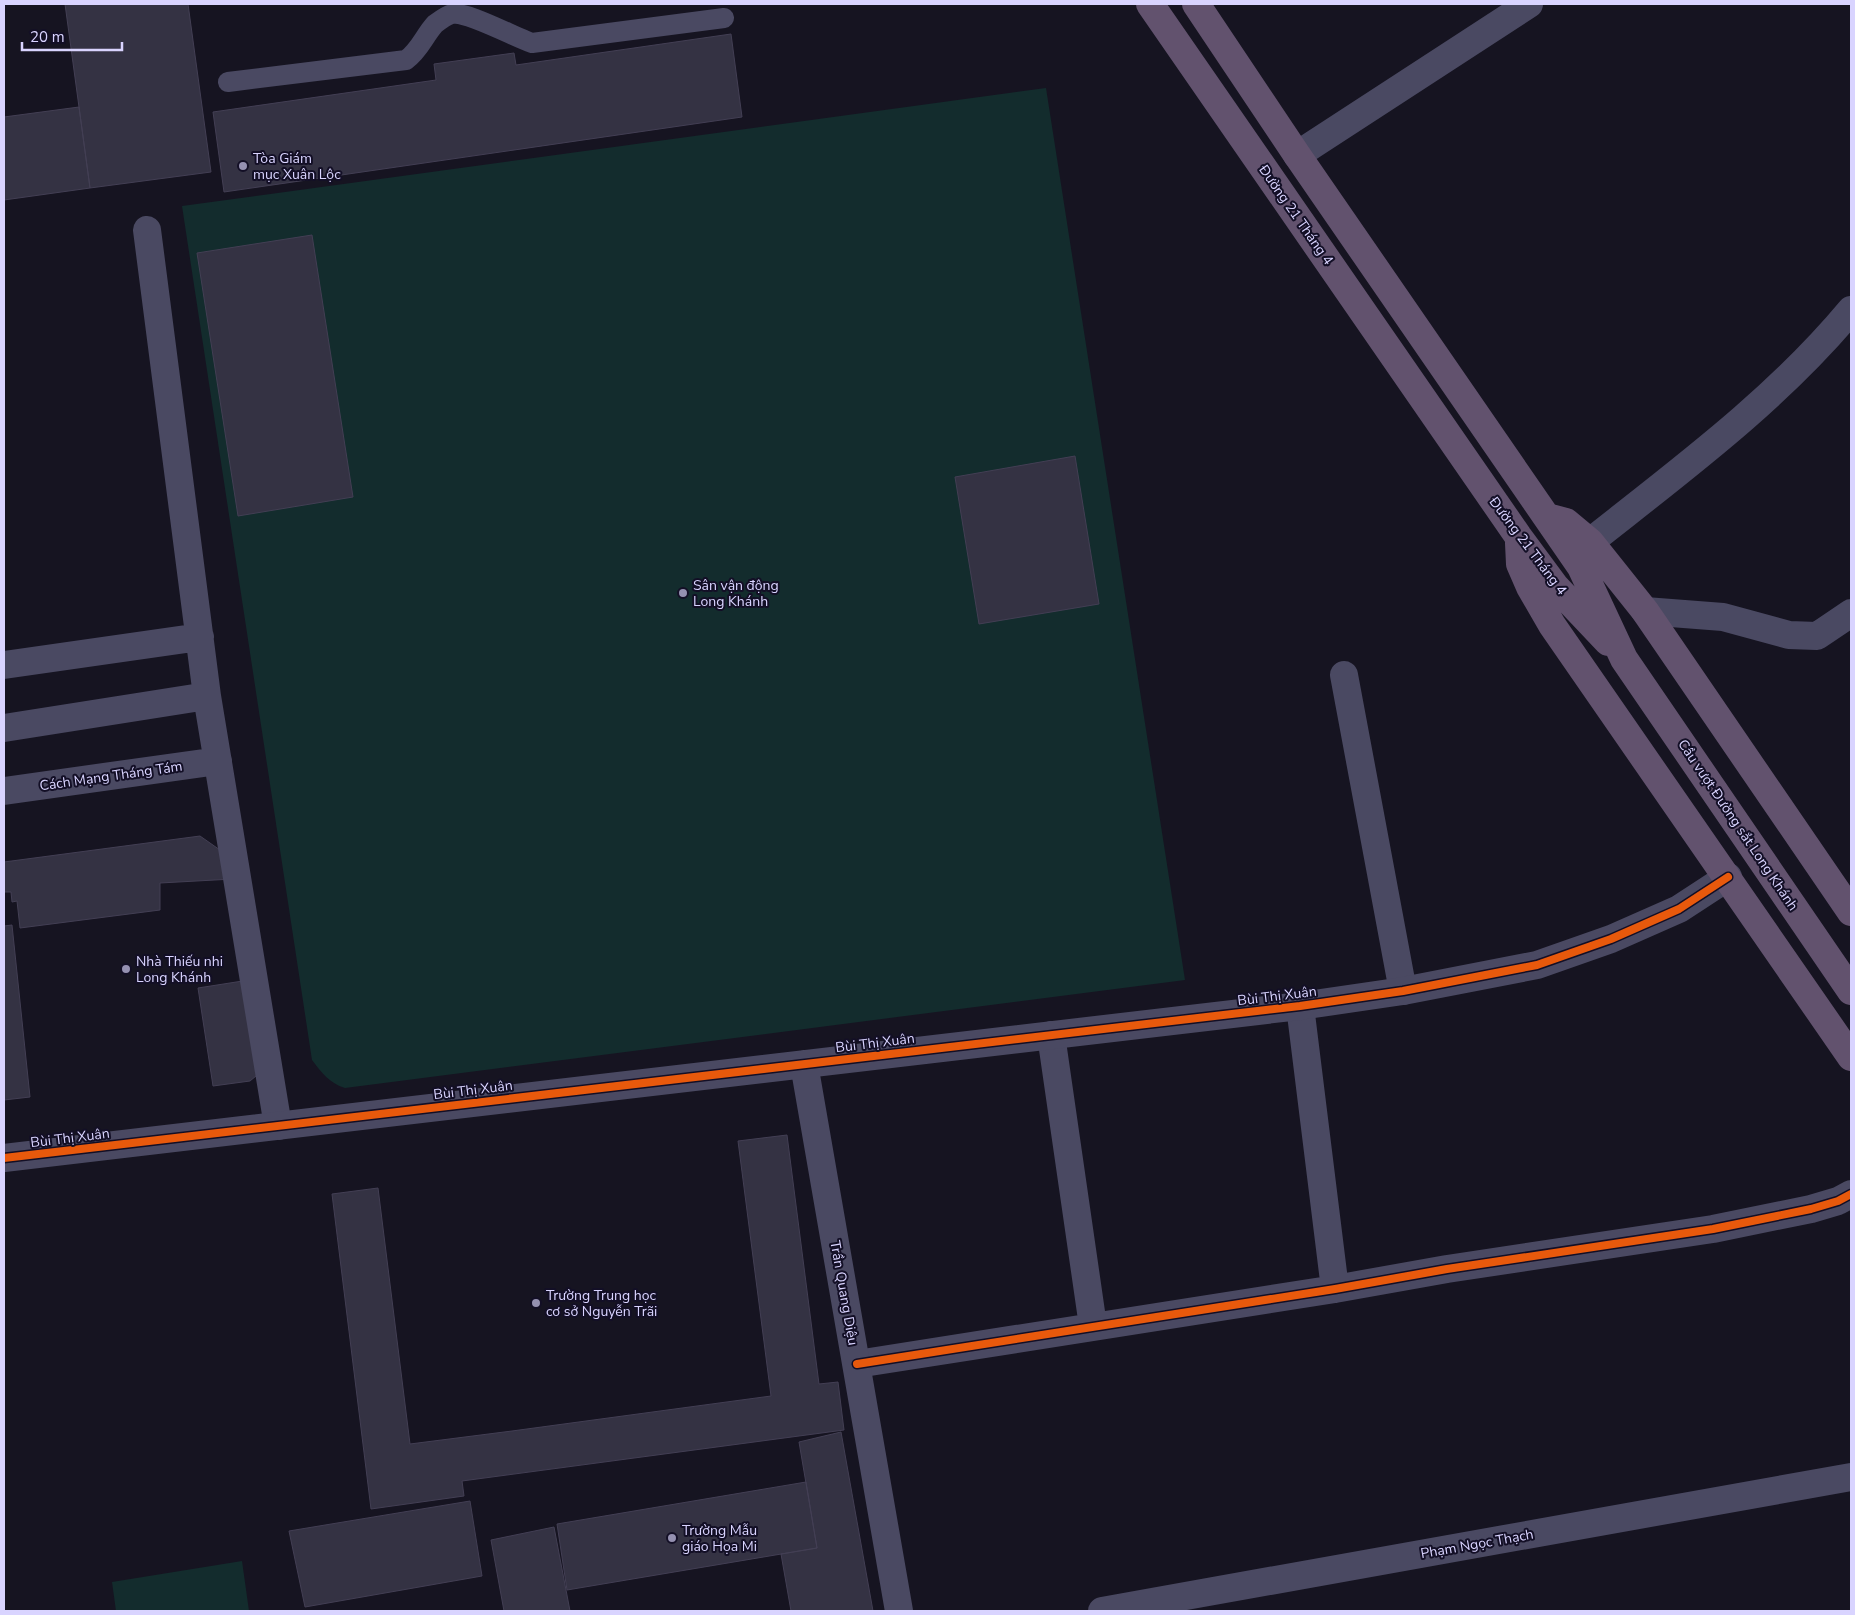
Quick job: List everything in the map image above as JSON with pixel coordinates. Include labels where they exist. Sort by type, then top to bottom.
[{"type":"highway","name":"Đường 21 Tháng 4","points":[[1150,4],[1518,536],[1555,586],[1624,659]]},
{"type":"highway","name":"Đường 21 Tháng 4","points":[[1196,4],[1297,155],[1580,567],[1624,659]]},
{"type":"highway","points":[[1545,516],[1566,522],[1590,542],[1645,610],[1847,896]]},
{"type":"highway","points":[[1518,536],[1520,564],[1530,588],[1552,625],[1728,877],[1851,1058]]},
{"type":"highway","name":"Cầu vượt Đường sắt Long Khánh","points":[[1624,659],[1851,991]]},
{"type":"street","points":[[1297,155],[1529,4]]},
{"type":"street","points":[[147,230],[207,696],[278,1126]]},
{"type":"street","points":[[1590,542],[1746,418],[1829,338],[1851,310]]},
{"type":"street","points":[[1645,610],[1722,617],[1789,636],[1817,636],[1851,613]]},
{"type":"street","points":[[4,665],[200,637]]},
{"type":"street","points":[[1344,674],[1403,991]]},
{"type":"street","points":[[4,728],[207,696]]},
{"type":"street","name":"Cách Mạng Tháng Tám","points":[[4,791],[218,762]]},
{"type":"street","name":"Bùi Thị Xuân","points":[[4,1158],[1300,1006],[1403,991],[1536,965],[1592,946],[1679,909],[1728,877]]},
{"type":"street","points":[[1300,1006],[1335,1289]]},
{"type":"street","points":[[1051,1035],[1093,1326]]},
{"type":"street","name":"Trần Quang Diệu","points":[[804,1064],[899,1611]]},
{"type":"street","points":[[857,1364],[1335,1289],[1447,1269],[1713,1229],[1811,1209],[1838,1202],[1851,1194]]},
{"type":"street","name":"Phạm Ngọc Thạch","points":[[1102,1611],[1851,1477]]},
{"type":"lane","points":[[228,82],[406,60],[415,53],[436,23],[452,9],[532,43],[724,18]]},
{"type":"green space","name":"Sân vận động Long Khánh","points":[[1046,88],[1185,980],[345,1088],[330,1080],[312,1060],[182,206]]},
{"type":"green space","points":[[242,1561],[249,1611],[116,1611],[112,1582]]},
{"type":"building","points":[[65,4],[188,4],[211,172],[90,188]]},
{"type":"building","points":[[731,34],[742,117],[224,192],[213,112],[436,80],[434,64],[514,53],[516,65]]},
{"type":"building","points":[[79,107],[90,188],[4,200],[4,117]]},
{"type":"building","points":[[312,235],[353,497],[238,516],[197,253]]},
{"type":"building","points":[[1075,456],[1099,604],[979,624],[955,477]]},
{"type":"building","points":[[200,836],[230,857],[233,879],[160,883],[160,910],[20,928],[17,901],[12,902],[11,892],[4,892],[4,862]]},
{"type":"building","points":[[12,925],[30,1097],[4,1100],[4,926]]},
{"type":"building","points":[[249,980],[262,1071],[250,1081],[213,1086],[198,988]]},
{"type":"building","points":[[787,1135],[819,1384],[838,1382],[844,1430],[462,1481],[464,1496],[371,1509],[332,1194],[378,1188],[410,1444],[512,1431],[771,1396],[738,1141]]},
{"type":"building","points":[[841,1432],[873,1611],[791,1611],[781,1554],[817,1548],[799,1442]]},
{"type":"building","points":[[806,1482],[817,1548],[567,1590],[557,1524]]},
{"type":"building","points":[[470,1501],[482,1576],[305,1607],[289,1531]]},
{"type":"building","points":[[554,1527],[570,1611],[504,1611],[491,1540]]},
{"type":"cycle path","points":[[4,1158],[1300,1006],[1403,991],[1537,965],[1611,939],[1679,909],[1728,877]]},
{"type":"cycle path","points":[[857,1364],[1335,1289],[1447,1269],[1713,1229],[1811,1209],[1838,1201],[1851,1194]]},
{"type":"place","name":"Tòa Giám mục Xuân Lộc","points":[[243,166]]},
{"type":"place","name":"Sân vận động Long Khánh","points":[[683,593]]},
{"type":"place","name":"Nhà Thiếu nhi Long Khánh","points":[[126,969]]},
{"type":"place","name":"Trường Trung học cơ sở Nguyễn Trãi","points":[[536,1303]]},
{"type":"place","name":"Trường Mẫu giáo Họa Mi","points":[[672,1538]]}]
